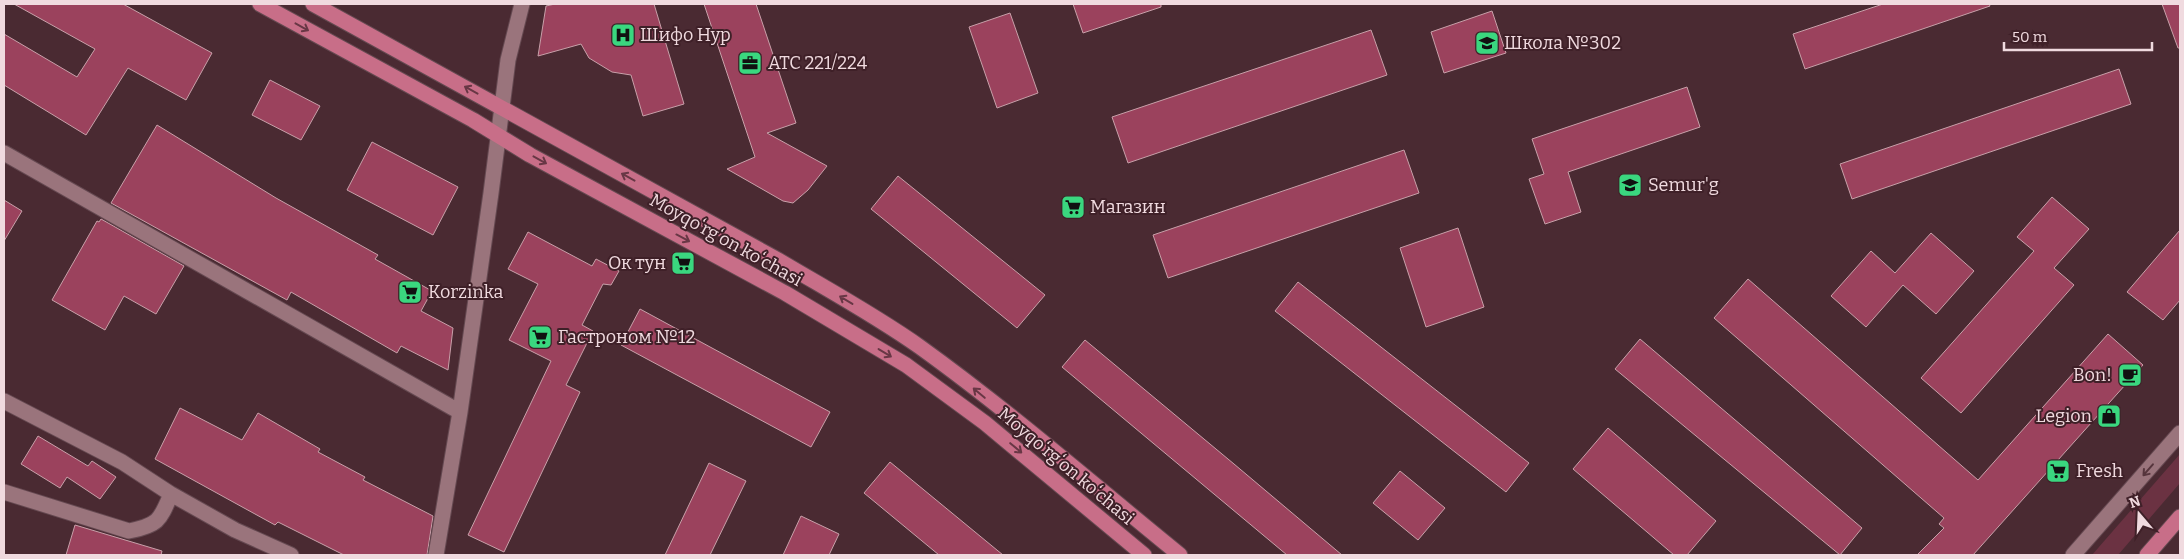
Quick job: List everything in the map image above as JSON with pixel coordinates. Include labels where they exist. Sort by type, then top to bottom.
[{"type":"main road","name":"Moyqoʻrgʻon koʻchasi","points":[[260,4],[498,135],[530,155],[785,294],[906,365],[985,423],[1144,555]]},
{"type":"main road","name":"Moyqoʻrgʻon koʻchasi","points":[[313,4],[778,260],[917,346],[960,376],[1180,555]]},
{"type":"main road","points":[[2147,555],[2180,517]]},
{"type":"street","points":[[436,555],[460,412],[492,193],[508,60],[522,4]]},
{"type":"street","points":[[4,153],[460,412]]},
{"type":"street","points":[[4,401],[122,462],[170,494],[235,530],[291,555]]},
{"type":"street","points":[[2073,555],[2180,433]]},
{"type":"street","points":[[4,492],[129,531],[144,528],[160,520],[170,494]]},
{"type":"shaded area","points":[[2180,454],[2180,483],[2118,555],[2092,555]]},
{"type":"building","points":[[14,4],[123,4],[212,53],[186,100],[128,68],[86,135],[4,85],[4,34],[77,77],[95,49]]},
{"type":"building","points":[[555,4],[654,4],[684,104],[643,116],[631,75],[612,72],[589,58],[581,44],[538,56],[546,6]]},
{"type":"building","name":"АТС 221/224","points":[[704,4],[756,4],[796,123],[767,133],[827,166],[808,190],[793,203],[783,201],[727,169],[755,157]]},
{"type":"building","points":[[1073,4],[1161,4],[1161,7],[1083,33]]},
{"type":"building","points":[[1883,4],[1989,4],[1990,6],[1805,69],[1793,34]]},
{"type":"building","points":[[2162,4],[2180,4],[2180,48],[2178,48]]},
{"type":"building","points":[[1492,11],[1506,53],[1444,73],[1431,32]]},
{"type":"building","points":[[1010,13],[1038,93],[997,108],[969,27]]},
{"type":"building","points":[[1371,30],[1387,75],[1128,163],[1112,117]]},
{"type":"building","points":[[2119,69],[2131,104],[1852,199],[1840,164]]},
{"type":"building","points":[[270,80],[320,106],[301,140],[252,115]]},
{"type":"building","points":[[1687,87],[1700,127],[1568,172],[1581,212],[1545,224],[1529,179],[1544,174],[1532,139]]},
{"type":"building","points":[[157,125],[276,198],[378,255],[375,259],[432,291],[421,311],[453,328],[448,370],[401,346],[397,353],[291,292],[287,300],[111,203]]},
{"type":"building","points":[[372,142],[458,187],[433,235],[347,190]]},
{"type":"building","points":[[1404,150],[1419,193],[1168,278],[1153,235]]},
{"type":"building","points":[[898,176],[1045,295],[1017,328],[871,209]]},
{"type":"building","points":[[2052,197],[2089,229],[2054,268],[2074,285],[1961,413],[1921,378],[2034,251],[2017,237]]},
{"type":"building","points":[[4,200],[22,211],[4,241]]},
{"type":"building","points":[[101,219],[184,266],[156,314],[124,296],[105,330],[52,300],[97,221],[99,222]]},
{"type":"building","points":[[1458,228],[1484,307],[1426,327],[1400,248]]},
{"type":"building","points":[[2180,230],[2180,300],[2163,320],[2127,292]]},
{"type":"building","points":[[528,232],[592,266],[596,259],[619,271],[611,285],[603,284],[582,325],[593,331],[566,385],[580,392],[504,552],[468,535],[551,361],[509,340],[538,284],[508,269]]},
{"type":"building","points":[[1931,233],[1974,271],[1936,314],[1903,285],[1866,327],[1831,296],[1871,251],[1895,273]]},
{"type":"building","points":[[1748,279],[1978,480],[2108,334],[2143,365],[1973,555],[1917,555],[1944,528],[1939,524],[1944,518],[1714,318]]},
{"type":"building","points":[[1298,282],[1529,463],[1506,492],[1275,311]]},
{"type":"building","points":[[640,309],[830,412],[811,447],[621,345]]},
{"type":"building","points":[[1640,339],[1862,528],[1840,555],[1615,369]]},
{"type":"building","points":[[1085,340],[1342,555],[1287,555],[1062,367]]},
{"type":"building","points":[[180,408],[242,440],[258,413],[320,449],[318,452],[365,477],[363,480],[433,516],[427,555],[344,555],[278,522],[275,525],[155,459]]},
{"type":"building","points":[[1608,428],[1716,521],[1687,555],[1674,555],[1573,469]]},
{"type":"building","points":[[38,436],[88,466],[92,461],[116,477],[100,499],[67,477],[60,488],[21,464]]},
{"type":"building","points":[[890,462],[1003,555],[939,555],[864,493]]},
{"type":"building","points":[[709,463],[746,481],[710,555],[665,555]]},
{"type":"building","points":[[1400,471],[1445,508],[1418,540],[1373,503]]},
{"type":"building","points":[[801,516],[839,534],[829,555],[783,555]]},
{"type":"building","points":[[75,525],[162,551],[161,555],[66,555]]},
{"type":"place","name":"Шифо Нур","points":[[623,35]]},
{"type":"place","name":"Школа №302","points":[[1487,43]]},
{"type":"place","name":"АТС 221/224","points":[[750,63]]},
{"type":"place","name":"Semur'g","points":[[1630,185]]},
{"type":"place","name":"Магазин","points":[[1073,207]]},
{"type":"place","name":"Ок тун","points":[[683,263]]},
{"type":"place","name":"Korzinka","points":[[410,292]]},
{"type":"place","name":"Гастроном №12","points":[[540,337]]},
{"type":"place","name":"Bon!","points":[[2130,375]]},
{"type":"place","name":"Legion","points":[[2109,416]]},
{"type":"place","name":"Fresh","points":[[2058,471]]}]
